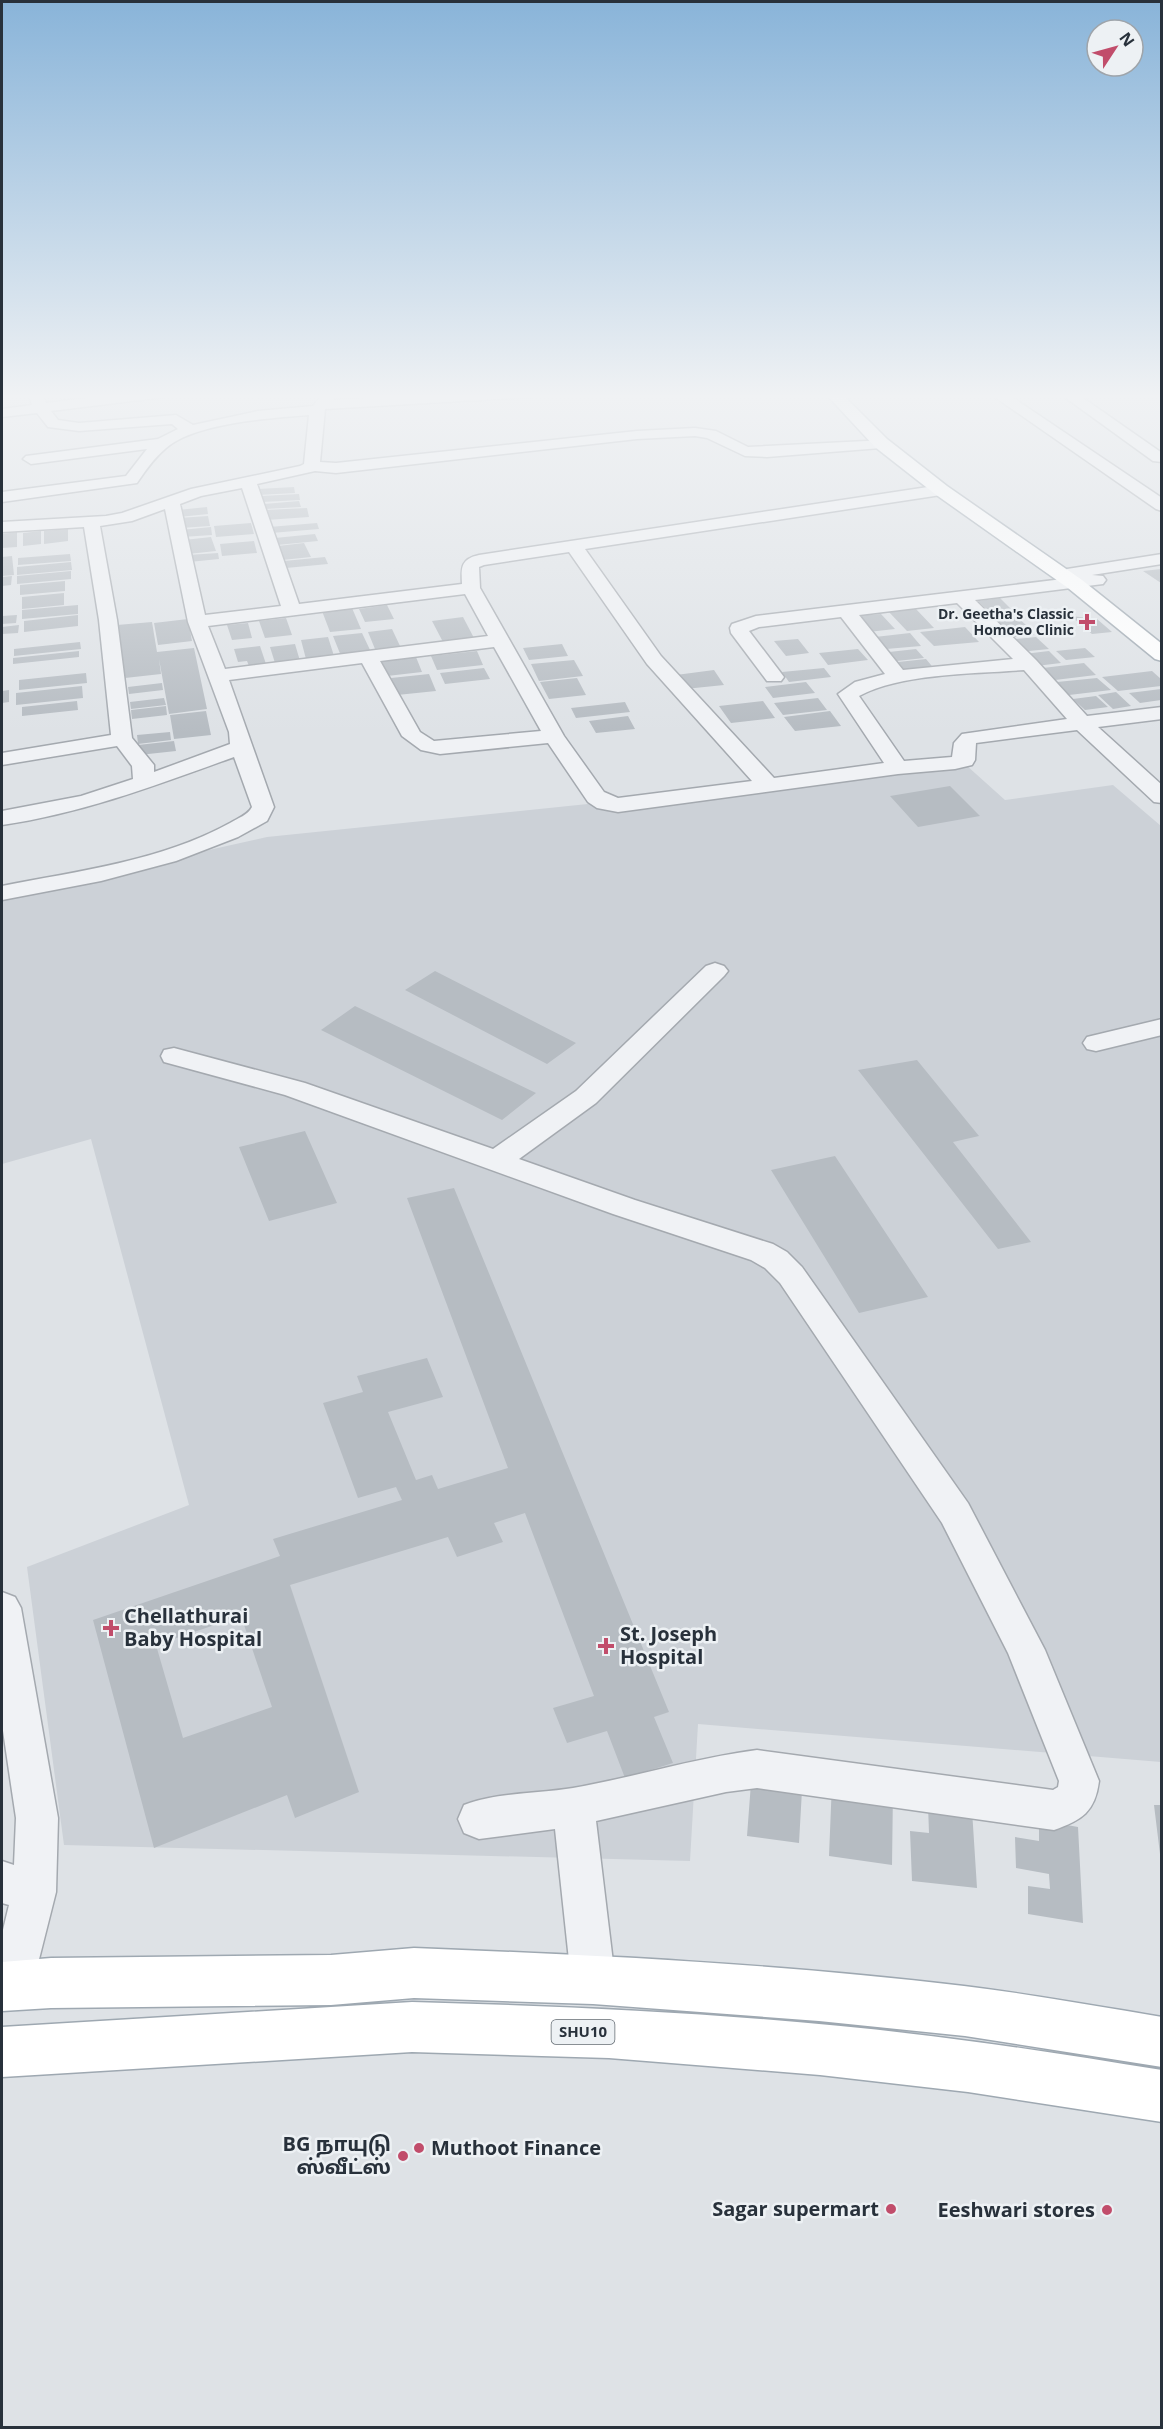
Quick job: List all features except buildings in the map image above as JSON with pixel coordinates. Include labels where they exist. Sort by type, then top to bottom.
[{"type":"main road","points":[[967,506],[1080,577],[1161,655]]},
{"type":"main road","points":[[985,506],[1080,577],[1161,633]]},
{"type":"main road","points":[[6,1987],[51,1983],[331,1980],[414,1973],[593,1979],[807,1995],[965,2011],[1161,2042]]},
{"type":"main road","name":"SHU10","points":[[2,2052],[412,2026],[597,2033],[820,2050],[968,2066],[1161,2096]]},
{"type":"street","points":[[2,527],[91,522],[126,517],[156,506]]},
{"type":"street","points":[[2,893],[139,865],[184,851],[248,823],[259,816],[263,807],[241,747],[239,732],[197,622],[172,506]]},
{"type":"street","points":[[257,506],[292,611]]},
{"type":"street","points":[[828,506],[474,561],[471,565],[471,588],[554,736],[596,797],[605,803],[618,805],[898,768],[955,764],[964,760],[964,743],[978,736],[1161,713]]},
{"type":"street","points":[[91,522],[108,620],[122,739],[143,765],[144,782]]},
{"type":"street","points":[[573,545],[654,660],[769,786]]},
{"type":"street","points":[[774,677],[740,633],[739,628],[756,622],[961,597],[1080,577],[1161,559]]},
{"type":"street","points":[[197,622],[471,588]]},
{"type":"street","points":[[961,597],[1029,664],[1083,724],[1161,797]]},
{"type":"street","points":[[847,612],[898,677]]},
{"type":"street","points":[[216,676],[501,640]]},
{"type":"street","points":[[368,657],[412,736],[428,746],[440,748],[554,736]]},
{"type":"street","points":[[898,768],[848,694],[856,687],[898,677],[1029,664]]},
{"type":"street","points":[[2,759],[122,739]]},
{"type":"street","points":[[2,818],[85,802],[122,791],[241,747]]},
{"type":"street","points":[[496,1161],[586,1097],[715,971]]},
{"type":"street","points":[[1096,1043],[1161,1027]]},
{"type":"street","points":[[174,1056],[295,1089],[624,1208],[762,1252],[776,1260],[791,1275],[955,1513],[1026,1650],[1079,1780],[1077,1795],[1068,1806],[1054,1810],[757,1769],[726,1773],[573,1807],[479,1819]]},
{"type":"street","points":[[2,1608],[37,1818],[18,1887],[6,1987]]},
{"type":"street","points":[[573,1807],[593,1979]]},
{"type":"shaded area","points":[[966,765],[1005,800],[1113,785],[1161,826],[1161,1762],[698,1724],[690,1861],[64,1845],[27,1567],[189,1505],[91,1139],[2,1164],[2,896],[267,837]]},
{"type":"place","name":"Dr. Geetha's Classic Homoeo Clinic","points":[[1087,622]]},
{"type":"place","name":"Chellathurai Baby Hospital","points":[[111,1628]]},
{"type":"place","name":"St. Joseph Hospital","points":[[606,1646]]},
{"type":"place","name":"Muthoot Finance","points":[[419,2148]]},
{"type":"place","name":"BG நாயுடு ஸ்வீட்ஸ்","points":[[403,2156]]},
{"type":"place","name":"Sagar supermart","points":[[891,2209]]},
{"type":"place","name":"Eeshwari stores","points":[[1107,2210]]}]
